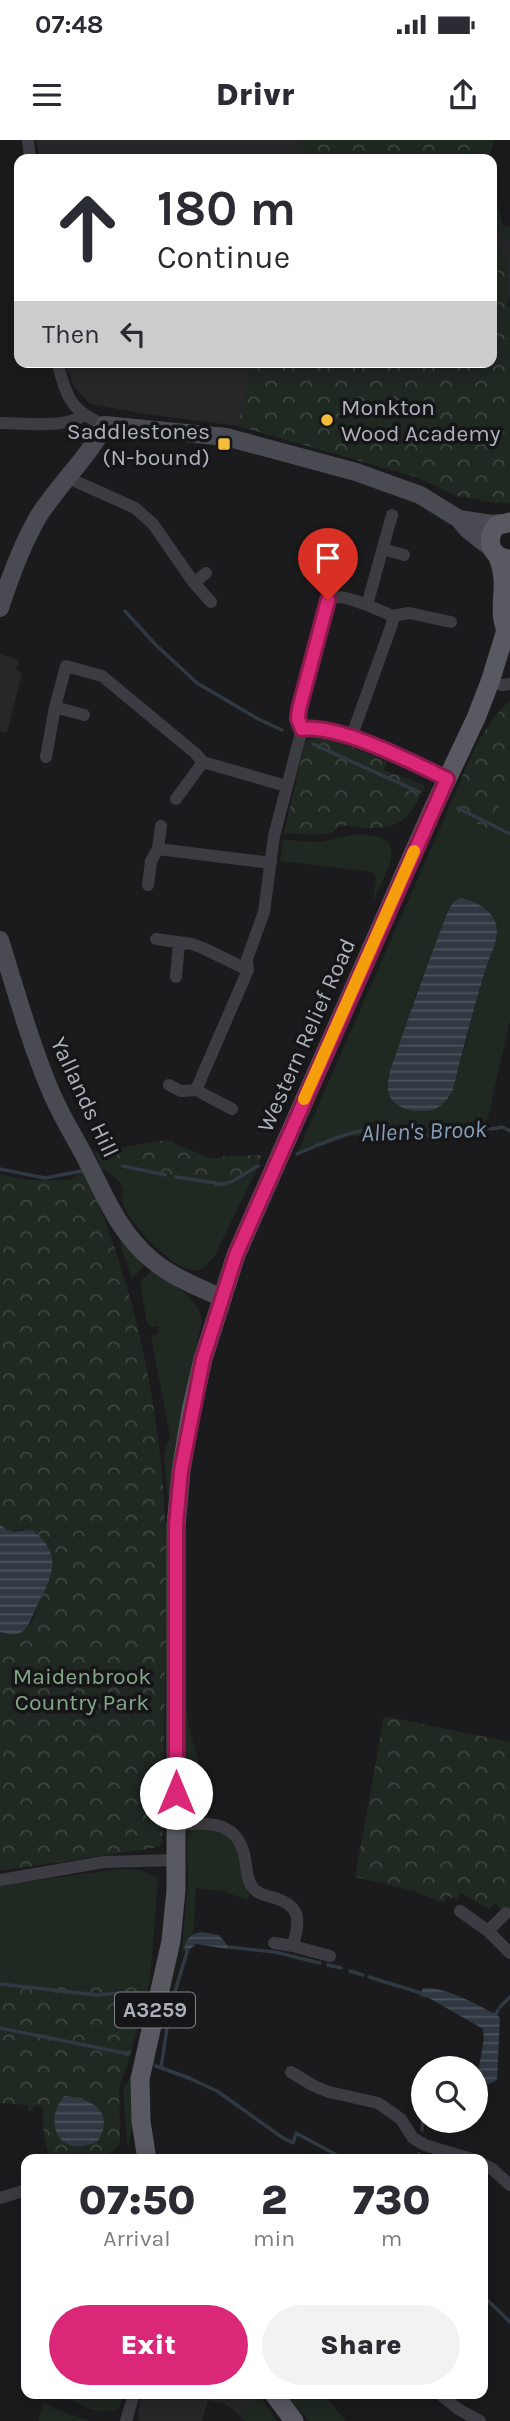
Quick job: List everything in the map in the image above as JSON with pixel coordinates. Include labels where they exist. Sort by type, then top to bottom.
[{"type":"main road","points":[[500,555],[490,536],[496,526],[506,523]]},
{"type":"main road","name":"Western Relief Road","points":[[177,1825],[176,1525],[181,1471],[203,1359],[236,1255],[282,1148],[447,779],[500,683],[508,628],[502,621],[506,586],[500,555]]},
{"type":"main road","name":"A3259","points":[[146,2154],[141,2121],[140,2079],[171,1941],[176,1891],[177,1825]]},
{"type":"main road","points":[[278,2399],[294,2421]]},
{"type":"street","points":[[59,368],[66,395],[74,407],[83,415],[105,425],[226,437],[379,480],[420,495],[459,519],[468,530],[500,555]]},
{"type":"street","points":[[0,423],[62,423],[78,420],[83,415]]},
{"type":"street","points":[[0,608],[12,571],[38,518],[105,425]]},
{"type":"street","points":[[66,477],[135,508],[153,524],[194,583],[211,602]]},
{"type":"street","points":[[368,604],[392,515]]},
{"type":"street","points":[[459,519],[491,524],[506,523]]},
{"type":"street","points":[[383,550],[404,555]]},
{"type":"street","points":[[194,583],[206,573]]},
{"type":"street","points":[[195,1090],[248,970],[247,959],[264,912],[274,836],[302,729],[298,719],[299,709],[327,601],[337,597],[368,604],[393,616],[409,613],[451,622]]},
{"type":"street","points":[[351,738],[388,641],[393,616]]},
{"type":"street","points":[[46,757],[66,666],[102,676],[204,762],[286,786]]},
{"type":"street","points":[[55,707],[84,715]]},
{"type":"street","points":[[302,729],[322,730],[351,738],[447,779]]},
{"type":"street","points":[[176,799],[204,762]]},
{"type":"street","points":[[148,884],[151,861],[159,849],[161,826]]},
{"type":"street","points":[[159,849],[271,863]]},
{"type":"street","points":[[156,939],[205,949],[248,970]]},
{"type":"street","name":"Yallands Hill","points":[[0,940],[38,1060],[52,1095],[124,1232],[152,1260],[175,1276],[222,1298]]},
{"type":"street","points":[[176,976],[180,943]]},
{"type":"street","points":[[169,1085],[181,1091],[195,1090],[232,1109]]},
{"type":"street","points":[[177,1825],[221,1825],[240,1840],[253,1889],[286,1902],[296,1912],[298,1924],[293,1946]]},
{"type":"street","points":[[0,1880],[104,1863],[177,1860]]},
{"type":"street","points":[[460,1911],[488,1931],[510,1954]]},
{"type":"street","points":[[488,1931],[506,1913]]},
{"type":"street","points":[[274,1943],[330,1956]]},
{"type":"street","points":[[290,2072],[314,2086],[378,2103],[401,2119],[413,2137],[425,2145],[455,2154]]},
{"type":"street","points":[[488,2166],[510,2185]]},
{"type":"street","points":[[0,2198],[21,2192]]},
{"type":"street","points":[[126,2421],[133,2399]]},
{"type":"street","points":[[445,2399],[480,2421]]},
{"type":"shaded area","points":[[36,140],[480,140],[476,154],[38,154]]},
{"type":"shaded area","name":"Monkton Wood Academy","points":[[497,238],[510,239],[510,296],[497,332]]},
{"type":"shaded area","name":"Monkton Wood Academy","points":[[66,368],[483,368],[437,487],[416,477],[238,426],[90,404],[73,385]]},
{"type":"shaded area","points":[[0,654],[19,660],[16,669],[22,673],[7,733],[0,731]]},
{"type":"shaded area","points":[[461,898],[480,905],[494,919],[497,932],[495,942],[485,969],[453,1090],[435,1109],[413,1111],[393,1101],[389,1095],[389,1076],[448,911],[454,901]]},
{"type":"shaded area","points":[[0,1525],[10,1532],[32,1530],[42,1539],[51,1556],[51,1574],[43,1593],[29,1624],[16,1634],[0,1632]]},
{"type":"shaded area","points":[[202,1932],[219,1935],[228,1949],[196,1944],[187,1952],[184,1951],[189,1938]]},
{"type":"shaded area","points":[[423,1988],[442,1990],[470,2001],[500,2018],[497,2080],[488,2084],[488,2056],[481,2056],[483,2029],[429,1998],[420,1996]]},
{"type":"shaded area","points":[[64,2096],[83,2100],[98,2108],[104,2121],[98,2141],[85,2146],[74,2146],[65,2143],[59,2136],[55,2128],[55,2118],[57,2107]]},
{"type":"shaded area","points":[[141,2399],[259,2399],[237,2413],[225,2404],[208,2400],[202,2421],[139,2421]]},
{"type":"green space","points":[[300,140],[480,140],[476,154],[297,154]]},
{"type":"green space","points":[[480,140],[494,140],[490,154],[476,154]]},
{"type":"green space","points":[[497,205],[503,225],[510,227],[510,239],[497,238]]},
{"type":"green space","name":"Monkton Wood Academy","points":[[497,242],[507,257],[507,306],[510,307],[510,503],[457,496],[416,477],[238,426],[251,368],[497,368]]},
{"type":"green space","points":[[510,701],[510,778],[490,830],[447,812],[480,738]]},
{"type":"green space","points":[[314,736],[336,741],[387,761],[384,770],[425,787],[409,814],[403,820],[387,827],[341,826],[334,832],[317,835],[284,833],[305,743]]},
{"type":"green space","points":[[510,778],[510,1021],[484,1135],[351,1136],[297,1154],[447,812],[490,830]],"holes":[[[468,899],[489,911],[497,933],[453,1090],[392,1068],[416,993],[448,911]]]},
{"type":"green space","points":[[351,835],[383,839],[390,845],[390,864],[373,902],[376,879],[373,872],[280,861],[283,840],[320,842]]},
{"type":"green space","points":[[166,1140],[213,1159],[262,1155],[255,1173],[236,1183],[209,1186],[132,1167],[100,1164],[95,1152]]},
{"type":"green space","points":[[100,1164],[133,1166],[213,1184],[233,1183],[255,1173],[215,1255],[206,1266],[198,1270],[178,1264],[143,1234],[122,1202],[122,1186],[110,1173],[101,1169]]},
{"type":"green space","name":"Maidenbrook Country Park","points":[[84,1171],[128,1290],[148,1374],[160,1459],[166,1566],[162,1841],[160,1846],[153,1848],[0,1871],[0,1632],[20,1632],[30,1624],[35,1612],[36,1596],[24,1529],[10,1532],[0,1525],[0,1174],[25,1180],[69,1180]]},
{"type":"green space","points":[[122,1240],[143,1262],[143,1267],[132,1279],[120,1243]]},
{"type":"green space","points":[[152,1270],[190,1298],[200,1312],[202,1321],[182,1411],[168,1500],[164,1455],[170,1435],[151,1338],[159,1333],[158,1326],[151,1327],[147,1323],[140,1283]]},
{"type":"green space","points":[[186,1705],[190,1732],[209,1798],[201,1804],[199,1813],[186,1814]]},
{"type":"green space","points":[[384,1716],[510,1742],[510,1917],[495,1903],[489,1909],[460,1893],[457,1900],[448,1896],[444,1903],[414,1891],[355,1877]]},
{"type":"green space","points":[[220,1829],[237,1845],[248,1900],[222,1891],[196,1888],[193,1934],[188,1938],[181,1959],[188,1884],[187,1836],[191,1830]]},
{"type":"green space","points":[[119,1869],[145,1872],[158,1880],[150,1980],[83,1987],[0,1978],[0,1885]]},
{"type":"green space","points":[[0,1978],[83,1987],[150,1980],[119,2087],[120,2140],[118,2146],[109,2154],[49,2154],[44,2138],[42,2106],[37,2105],[32,2108],[33,2111],[28,2110],[28,2105],[0,2103]]},
{"type":"green space","points":[[132,2074],[132,2127],[128,2149],[123,2093]]},
{"type":"green space","points":[[70,2399],[122,2399],[119,2409],[111,2411],[84,2407]]},
{"type":"green space","points":[[262,2399],[277,2421],[245,2421],[237,2413]]},
{"type":"green space","points":[[290,2399],[328,2399],[346,2421],[309,2421]]},
{"type":"green space","points":[[44,2402],[55,2409],[90,2421],[38,2421]]},
{"type":"waterway","points":[[125,611],[155,644],[197,683],[282,730]]},
{"type":"waterway","points":[[313,744],[419,792]]},
{"type":"waterway","points":[[458,808],[510,834]]},
{"type":"waterway","name":"Allen's Brook","points":[[297,1154],[342,1136],[378,1128],[428,1136],[465,1128],[502,1127],[510,1131]]},
{"type":"waterway","name":"Allen's Brook","points":[[123,1166],[165,1175]]},
{"type":"waterway","name":"Allen's Brook","points":[[176,1177],[223,1184],[258,1166]]},
{"type":"waterway","name":"Allen's Brook","points":[[0,1169],[45,1178],[87,1170]]},
{"type":"waterway","points":[[229,1947],[275,1952],[320,1963]]},
{"type":"waterway","points":[[161,2068],[170,2008],[187,1952]]},
{"type":"waterway","points":[[328,1965],[341,1968]]},
{"type":"waterway","points":[[350,1971],[363,1975]]},
{"type":"waterway","points":[[369,1977],[421,1993]]},
{"type":"waterway","points":[[0,1984],[97,1995],[120,1993],[144,1997]]},
{"type":"waterway","points":[[500,2007],[510,1997]]},
{"type":"waterway","points":[[496,2014],[498,2010]]},
{"type":"waterway","points":[[0,2028],[129,2054]]},
{"type":"waterway","points":[[156,2066],[217,2091],[293,2143],[296,2133],[335,2154]]},
{"type":"waterway","points":[[488,2301],[510,2322]]},
{"type":"slow traffic","points":[[304,1099],[414,851]]},
{"type":"place","name":"Monkton Wood Academy","points":[[327,420]]},
{"type":"place","name":"Saddlestones (N-bound)","points":[[224,444]]},
{"type":"route","points":[[176,1793],[176,1525],[181,1471],[203,1359],[236,1255],[447,779],[366,743],[322,730],[302,729],[298,719],[299,709],[328,600]]}]
